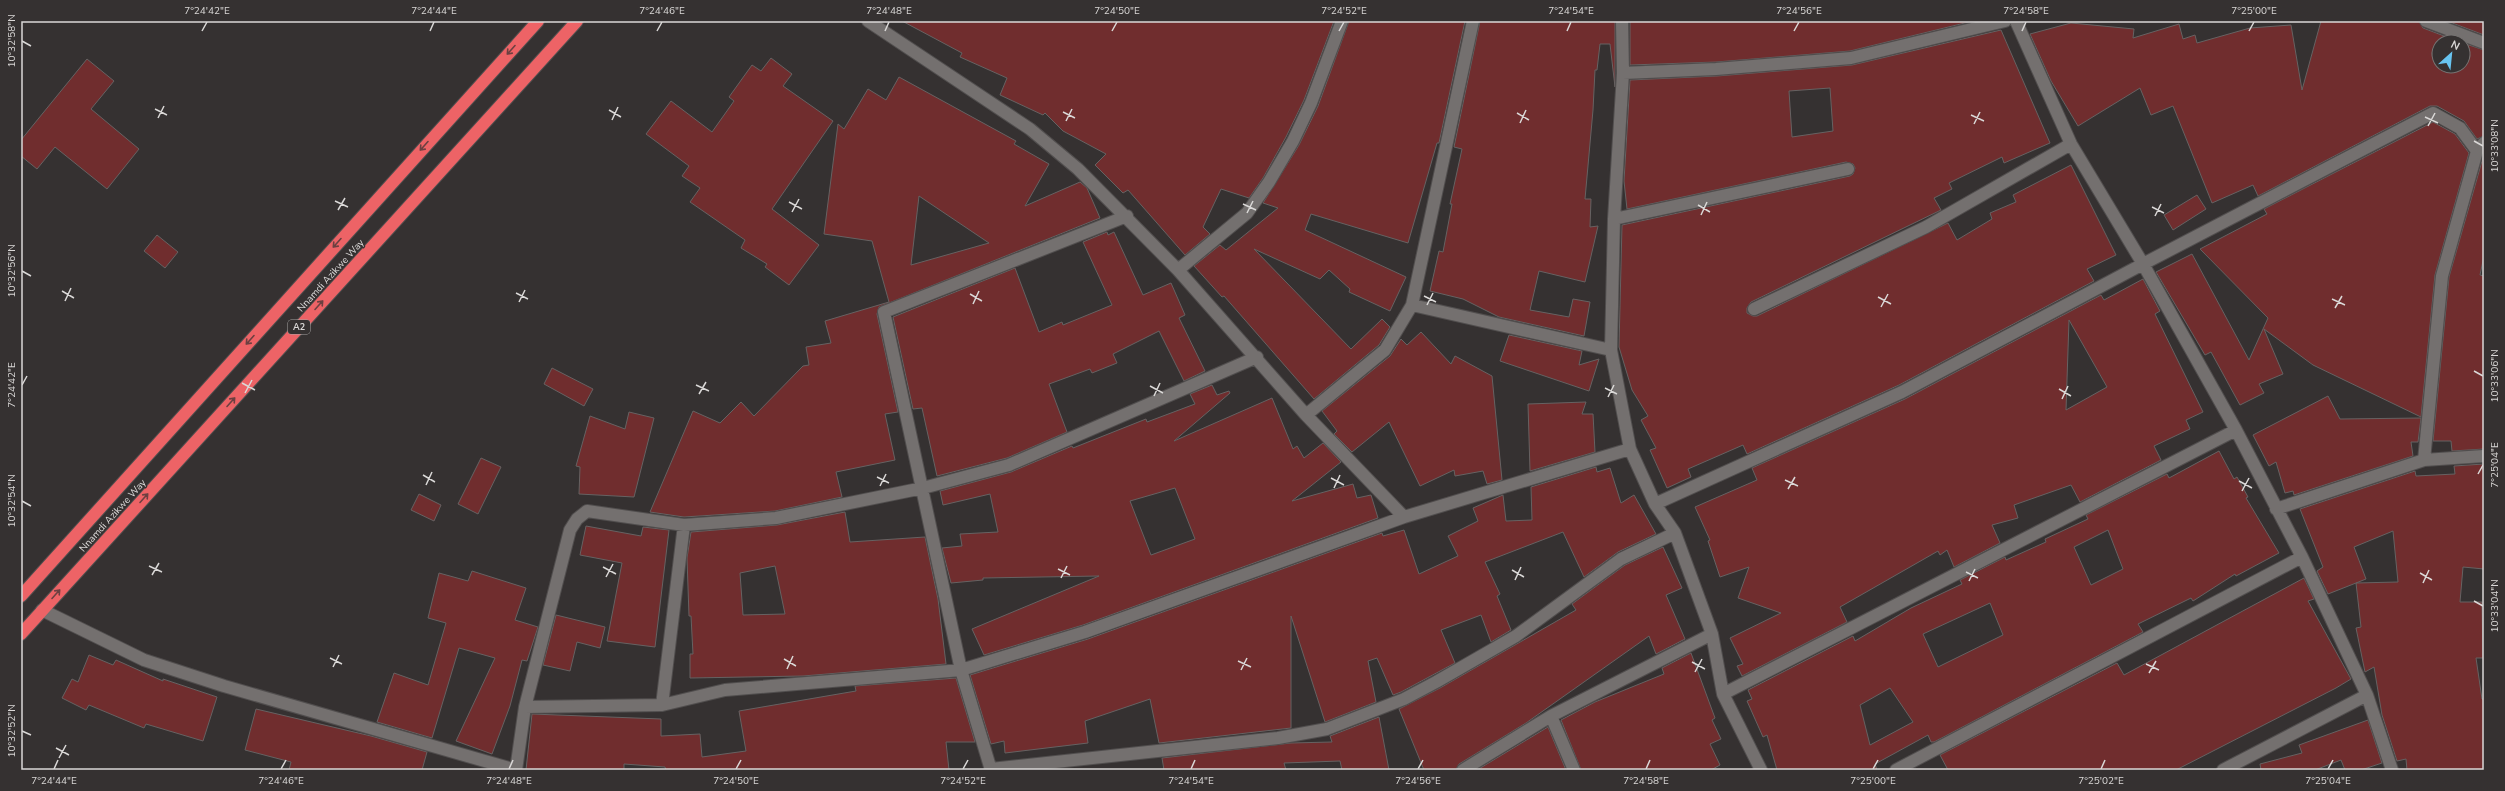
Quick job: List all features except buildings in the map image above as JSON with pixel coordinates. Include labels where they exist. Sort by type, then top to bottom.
[{"type":"highway","name":"Nnamdi Azikwe Way","points":[[21,596],[538,21]]},
{"type":"highway","name":"Nnamdi Azikwe Way","points":[[21,634],[577,21]]},
{"type":"street","points":[[868,21],[1030,129],[1078,169],[1127,216],[1178,270],[1257,357],[1306,415],[1404,517]]},
{"type":"street","points":[[1178,270],[1247,212],[1269,182],[1293,141],[1305,115],[1332,51],[1342,21]]},
{"type":"street","points":[[1306,415],[1385,350],[1412,305],[1473,21]]},
{"type":"street","points":[[1622,21],[1623,73],[1614,218],[1610,350],[1630,449],[1655,504],[1675,533],[1712,634],[1722,694],[1761,770]]},
{"type":"street","points":[[1623,73],[1716,69],[1851,58],[2005,21]]},
{"type":"street","points":[[2016,21],[2070,144],[2143,264],[2236,430],[2302,557],[2367,696],[2392,770]]},
{"type":"street","points":[[2426,21],[2484,43]]},
{"type":"street","points":[[1655,504],[1902,392],[2143,264],[2433,113],[2460,128],[2482,146],[2442,276],[2424,460]]},
{"type":"street","points":[[1754,309],[1926,228],[2070,144]]},
{"type":"street","points":[[1614,218],[1848,169]]},
{"type":"street","points":[[1127,216],[884,312],[923,488],[960,670],[991,770],[1278,738],[1327,729],[1404,700],[1436,682],[1516,636],[1621,559],[1675,533]]},
{"type":"street","points":[[1412,305],[1610,350]]},
{"type":"street","points":[[42,610],[144,660],[224,686],[516,770],[525,707],[570,530],[577,518],[587,511],[684,525],[776,518],[923,488],[1009,465],[1257,357]]},
{"type":"street","points":[[1722,694],[2236,430]]},
{"type":"street","points":[[525,707],[662,705],[725,690],[960,670],[1085,632],[1404,517],[1630,449]]},
{"type":"street","points":[[2276,509],[2424,460],[2484,456]]},
{"type":"street","points":[[662,705],[684,525]]},
{"type":"street","points":[[1896,770],[2302,557]]},
{"type":"street","points":[[1463,770],[1551,716],[1712,634]]},
{"type":"street","points":[[2223,770],[2367,696]]},
{"type":"street","points":[[1551,716],[1574,770]]}]
